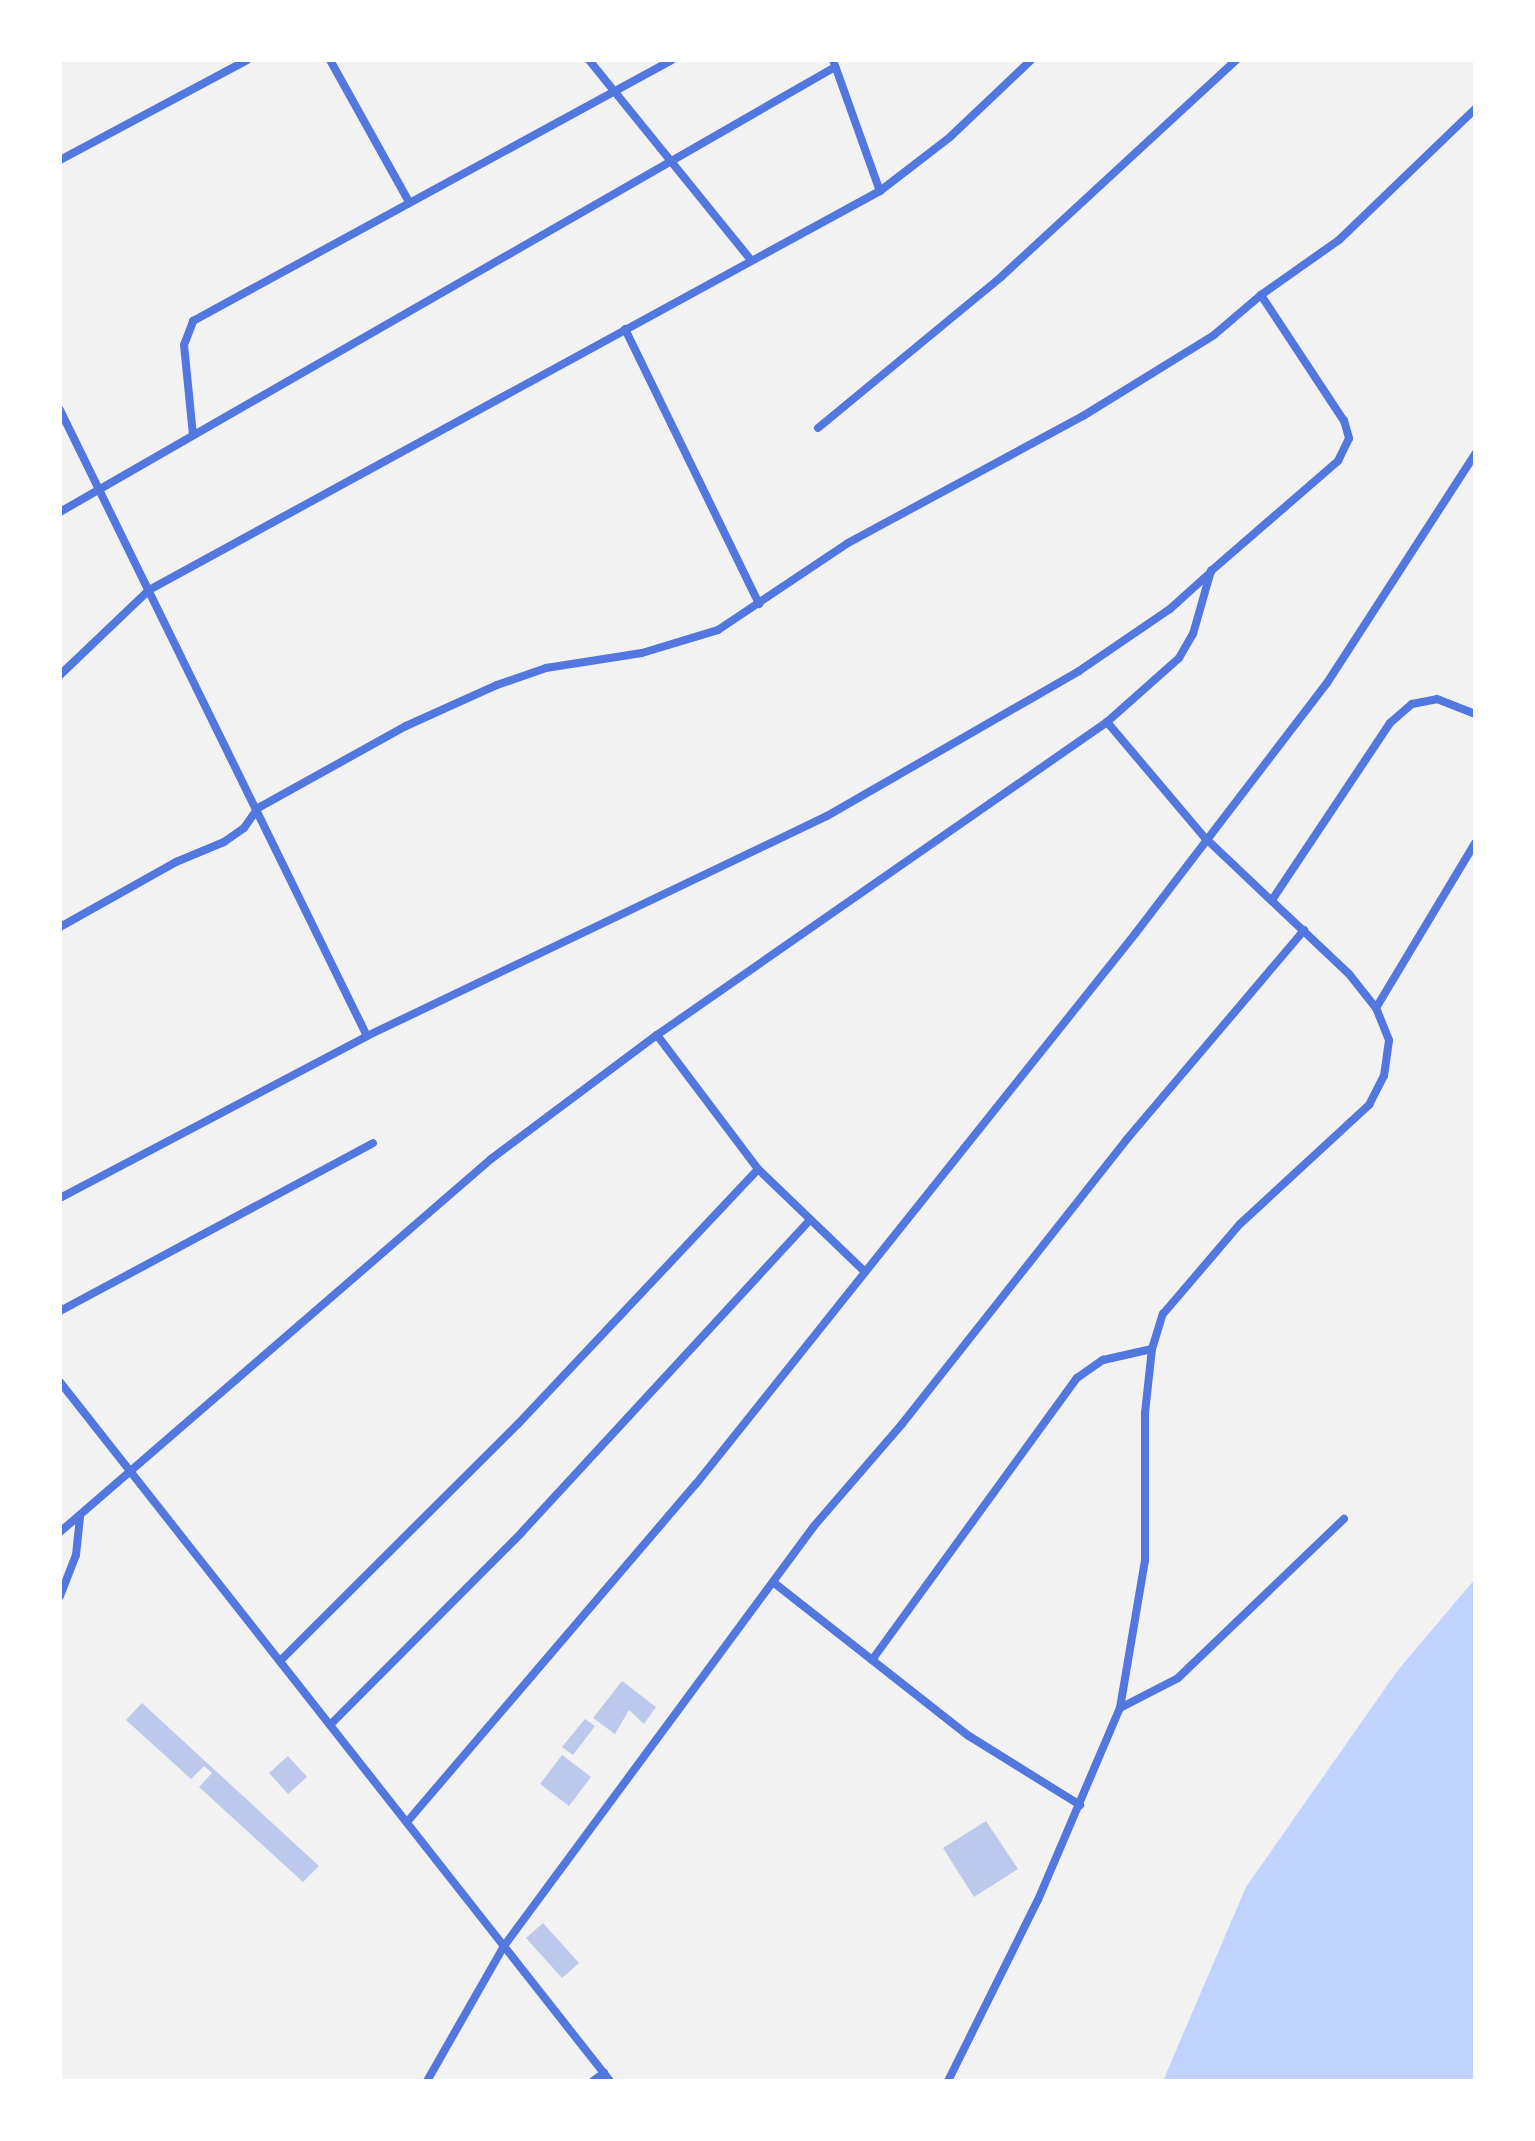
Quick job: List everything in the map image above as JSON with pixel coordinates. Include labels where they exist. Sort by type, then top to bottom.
[{"type":"street","points":[[60,160],[247,60]]},
{"type":"street","points":[[330,60],[409,202]]},
{"type":"street","points":[[589,60],[750,259]]},
{"type":"street","points":[[193,435],[184,345],[188,326],[672,60]]},
{"type":"street","points":[[60,675],[149,590],[750,259],[880,191],[950,137],[1031,60]]},
{"type":"street","points":[[818,428],[1001,277],[1236,60]]},
{"type":"street","points":[[60,512],[834,64],[880,191]]},
{"type":"street","points":[[60,927],[176,862],[224,842],[244,828],[258,808],[406,726],[497,685],[599,656],[674,645],[718,630],[848,543],[1161,370],[1214,335],[1261,295],[1339,240],[1475,109]]},
{"type":"street","points":[[60,1198],[367,1036],[827,816],[1079,671],[1170,609],[1338,461],[1349,438],[1344,421],[1261,295]]},
{"type":"street","points":[[625,329],[759,604]]},
{"type":"street","points":[[60,410],[258,808],[367,1036]]},
{"type":"street","points":[[407,1822],[696,1484],[863,1270],[1135,934],[1205,838],[1327,683],[1475,454]]},
{"type":"street","points":[[60,1532],[491,1159],[657,1035],[1107,722],[1184,652],[1211,571]]},
{"type":"street","points":[[1272,900],[1390,723],[1412,704],[1437,699],[1475,714]]},
{"type":"street","points":[[948,2081],[1080,1805],[1120,1708],[1145,1560],[1145,1413],[1152,1349],[1163,1314],[1194,1273],[1240,1224],[1369,1105],[1384,1076],[1389,1040],[1376,1008],[1304,930],[1205,838],[1107,722]]},
{"type":"street","points":[[1376,1008],[1475,843]]},
{"type":"street","points":[[427,2081],[504,1946],[773,1582],[1127,1139],[1304,930]]},
{"type":"street","points":[[657,1035],[758,1169],[863,1270]]},
{"type":"street","points":[[60,1311],[373,1143]]},
{"type":"street","points":[[280,1661],[508,1435],[758,1169]]},
{"type":"street","points":[[330,1725],[522,1532],[810,1220]]},
{"type":"street","points":[[872,1660],[1077,1378],[1103,1360],[1152,1349]]},
{"type":"street","points":[[60,1382],[607,2077],[593,2081]]},
{"type":"street","points":[[60,1596],[76,1555],[80,1516]]},
{"type":"street","points":[[1120,1708],[1178,1678],[1344,1519]]},
{"type":"street","points":[[773,1582],[969,1736],[1080,1805]]},
{"type":"water","points":[[1475,1579],[1475,2081],[1163,2081],[1246,1887],[1398,1670]]},
{"type":"building","points":[[622,1681],[656,1707],[644,1724],[629,1710],[615,1734],[593,1718]]},
{"type":"building","points":[[142,1703],[319,1866],[303,1882],[199,1787],[212,1773],[204,1766],[191,1779],[126,1720]]},
{"type":"building","points":[[585,1719],[595,1726],[573,1755],[562,1747]]},
{"type":"building","points":[[562,1755],[591,1777],[569,1806],[540,1784]]},
{"type":"building","points":[[288,1756],[307,1777],[288,1794],[269,1773]]},
{"type":"building","points":[[986,1821],[1018,1869],[974,1897],[943,1848]]},
{"type":"building","points":[[543,1923],[579,1963],[562,1978],[526,1938]]}]
